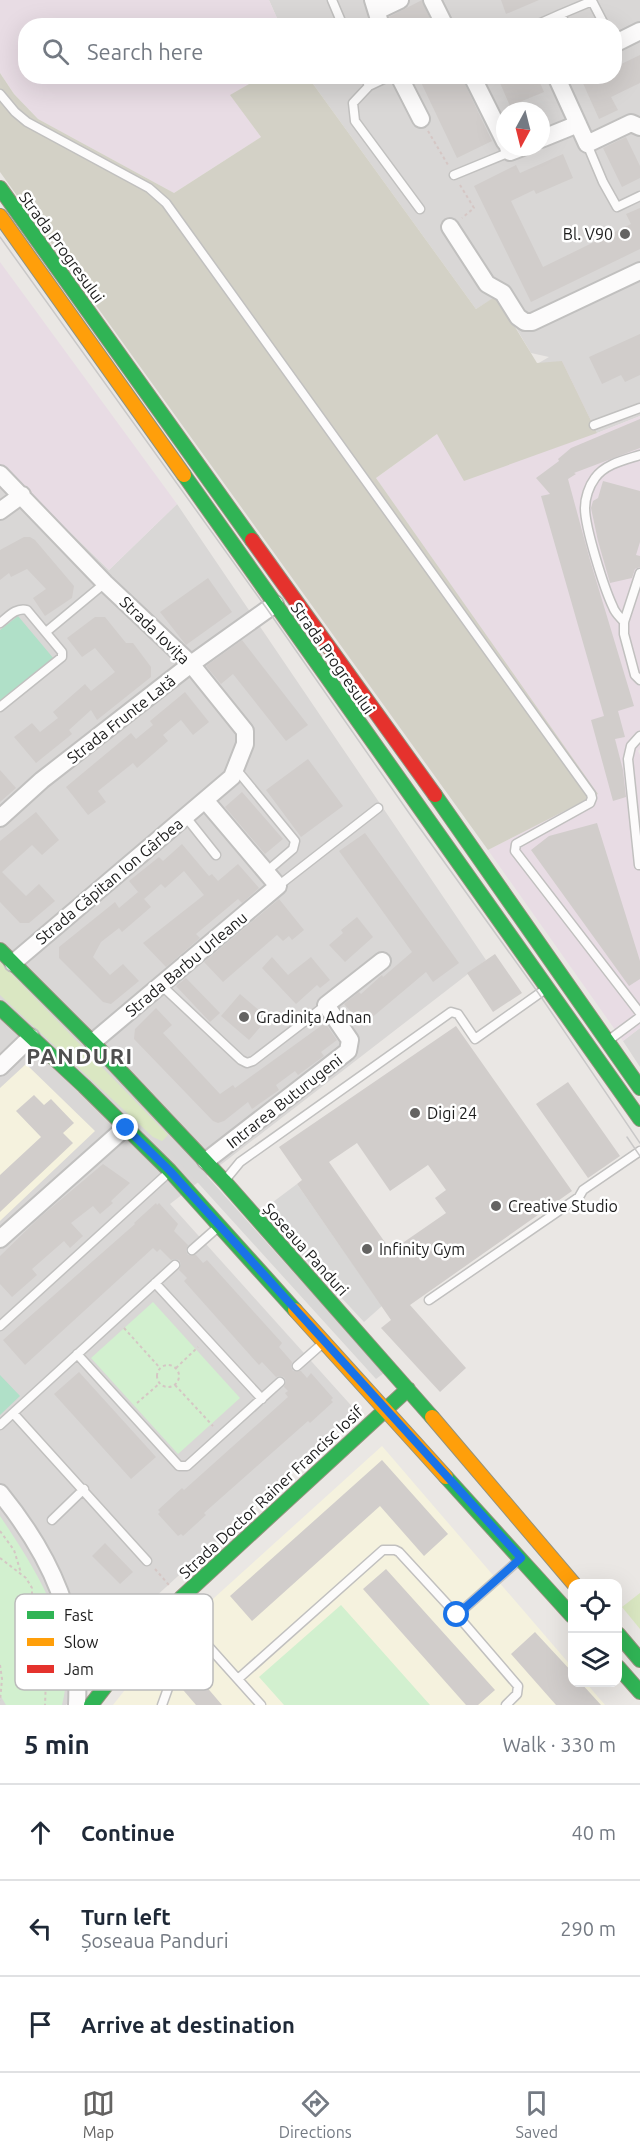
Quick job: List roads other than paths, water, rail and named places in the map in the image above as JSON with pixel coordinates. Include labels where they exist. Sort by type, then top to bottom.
[{"type":"main road","name":"Strada Progresului","points":[[0,188],[11,229],[640,1119]]},
{"type":"main road","name":"Strada Progresului","points":[[0,216],[290,593],[640,1088]]},
{"type":"main road","points":[[275,604],[290,593]]},
{"type":"main road","name":"Șoseaua Panduri","points":[[0,950],[93,1042],[169,1147],[170,1171],[568,1610]]},
{"type":"main road","name":"Șoseaua Panduri","points":[[0,1008],[126,1128],[206,1161],[408,1389],[570,1579]]},
{"type":"main road","points":[[592,1051],[607,1041]]},
{"type":"main road","name":"Strada Doctor Rainer Francisc Iosif","points":[[185,1594],[408,1389]]},
{"type":"main road","points":[[622,1639],[640,1660]]},
{"type":"main road","points":[[622,1672],[640,1692]]},
{"type":"main road","name":"Strada Doctor Rainer Francisc Iosif","points":[[91,1705],[103,1690]]},
{"type":"street","points":[[377,12],[400,0]]},
{"type":"street","points":[[432,0],[442,18]]},
{"type":"street","points":[[622,40],[640,31]]},
{"type":"street","points":[[403,84],[421,119]]},
{"type":"street","points":[[477,84],[496,119]]},
{"type":"street","points":[[560,84],[587,144],[631,123],[640,127]]},
{"type":"street","points":[[550,136],[578,124]]},
{"type":"street","points":[[450,227],[487,284],[503,293],[518,317],[525,322],[532,322],[640,271]]},
{"type":"street","name":"Strada Iovița","points":[[0,474],[105,583],[191,663],[245,731],[245,744],[232,777],[205,800]]},
{"type":"street","points":[[0,511],[22,495]]},
{"type":"street","name":"Strada Frunte Lată","points":[[0,818],[42,780],[191,663],[275,604]]},
{"type":"street","points":[[205,800],[278,886]]},
{"type":"street","name":"Strada Căpitan Ion Gârbea","points":[[14,963],[205,800]]},
{"type":"street","name":"Strada Barbu Urleanu","points":[[93,1042],[278,886]]},
{"type":"street","points":[[326,1005],[382,962]]},
{"type":"street","name":"Intrarea Buturugeni","points":[[206,1161],[348,1051],[350,1040],[326,1005]]},
{"type":"street","points":[[0,1066],[31,1037]]},
{"type":"street","points":[[0,1239],[126,1128]]},
{"type":"street","points":[[0,1493],[33,1537],[53,1574],[60,1594]]},
{"type":"street","points":[[76,1690],[77,1705]]},
{"type":"lane","points":[[332,0],[340,18]]},
{"type":"lane","points":[[552,18],[592,1],[601,18]]},
{"type":"lane","points":[[561,14],[563,18]]},
{"type":"lane","points":[[373,84],[353,104],[355,121],[420,209]]},
{"type":"lane","points":[[0,94],[27,122],[149,188],[166,203],[591,794],[590,803],[516,844],[515,850],[640,1015],[607,1041]]},
{"type":"lane","points":[[587,144],[603,182],[617,207],[640,196]]},
{"type":"lane","points":[[454,175],[496,155]]},
{"type":"lane","points":[[594,425],[640,408]]},
{"type":"lane","points":[[624,622],[614,610],[606,589],[586,519],[585,507],[593,480],[600,472],[612,464],[640,455]]},
{"type":"lane","points":[[640,573],[624,622],[624,634],[635,675],[640,680]]},
{"type":"lane","points":[[46,632],[105,583]]},
{"type":"lane","points":[[0,623],[21,609],[27,610],[62,652],[62,657],[0,707]]},
{"type":"lane","points":[[639,865],[628,759],[631,746],[640,736]]},
{"type":"lane","points":[[236,769],[295,841],[292,849],[266,872]]},
{"type":"lane","points":[[278,886],[378,808]]},
{"type":"lane","points":[[185,816],[216,855]]},
{"type":"lane","points":[[161,985],[241,1060],[247,1063],[326,1005]]},
{"type":"lane","points":[[224,1181],[240,1162],[451,1012],[458,1014],[476,1039],[547,988]]},
{"type":"lane","points":[[429,1300],[579,1197],[583,1190],[640,1151]]},
{"type":"lane","points":[[0,1326],[170,1171]]},
{"type":"lane","points":[[192,1250],[219,1226]]},
{"type":"lane","points":[[0,1425],[175,1265]]},
{"type":"lane","points":[[155,1283],[262,1399]]},
{"type":"lane","points":[[297,1366],[325,1342]]},
{"type":"lane","points":[[77,1354],[179,1466],[187,1466],[280,1382]]},
{"type":"lane","points":[[14,1413],[147,1561]]},
{"type":"lane","points":[[52,1520],[84,1489]]},
{"type":"lane","points":[[238,1679],[383,1550],[395,1550],[457,1615],[518,1686],[517,1694],[506,1705]]},
{"type":"lane","points":[[457,1615],[521,1558]]},
{"type":"lane","points":[[213,1650],[261,1705]]},
{"type":"lane","points":[[162,1705],[167,1690]]},
{"type":"tram line","points":[[0,237],[539,994],[640,1143]]},
{"type":"tram line","points":[[627,1137],[640,1156]]},
{"type":"place","name":"Bl. V90","points":[[625,234]]},
{"type":"place","name":"Gradinița Adnan","points":[[244,1017]]},
{"type":"place","name":"Digi 24","points":[[415,1113]]},
{"type":"place","name":"Creative Studio","points":[[496,1206]]},
{"type":"place","name":"Infinity Gym","points":[[367,1249]]},
{"type":"district","name":"PANDURI","points":[[80,1055]]}]
